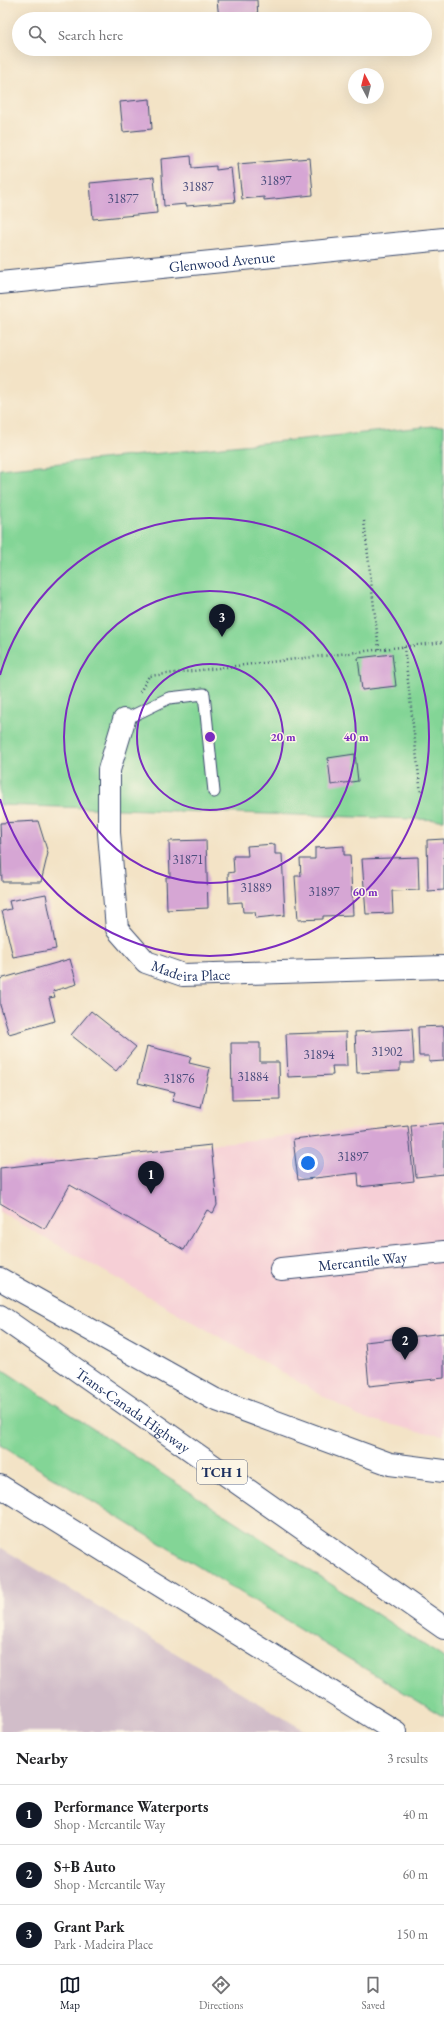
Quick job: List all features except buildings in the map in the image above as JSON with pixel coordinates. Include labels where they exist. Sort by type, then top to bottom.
[{"type":"main road","name":"Glenwood Avenue","points":[[0,283],[444,239]]},
{"type":"main road","name":"Madeira Place","points":[[124,720],[109,770],[109,833],[117,929],[146,962],[183,975],[444,966]]},
{"type":"main road","name":"Mercantile Way","points":[[281,1269],[444,1252]]},
{"type":"main road","points":[[0,1279],[214,1399],[390,1464],[444,1471]]},
{"type":"main road","name":"Trans-Canada Highway","points":[[0,1316],[444,1628]]},
{"type":"main road","points":[[0,1486],[396,1732]]},
{"type":"lane","points":[[124,720],[169,698],[204,694],[214,792]]},
{"type":"path","points":[[364,522],[379,650]]},
{"type":"path","points":[[124,720],[149,676],[444,642]]},
{"type":"path","points":[[404,647],[421,794]]},
{"type":"shaded area","points":[[444,1120],[444,1435],[418,1431],[360,1417],[0,1212],[0,1166]]},
{"type":"shaded area","points":[[0,1547],[157,1642],[307,1732],[0,1732]]},
{"type":"green space","points":[[444,425],[444,820],[0,805],[0,469]]},
{"type":"green space","points":[[0,1368],[444,1658],[444,1717],[0,1445]]},
{"type":"place","name":"Grant Park","points":[[222,637]]},
{"type":"place","name":"Performance Waterports","points":[[151,1194]]},
{"type":"place","name":"S+B Auto","points":[[405,1360]]}]
